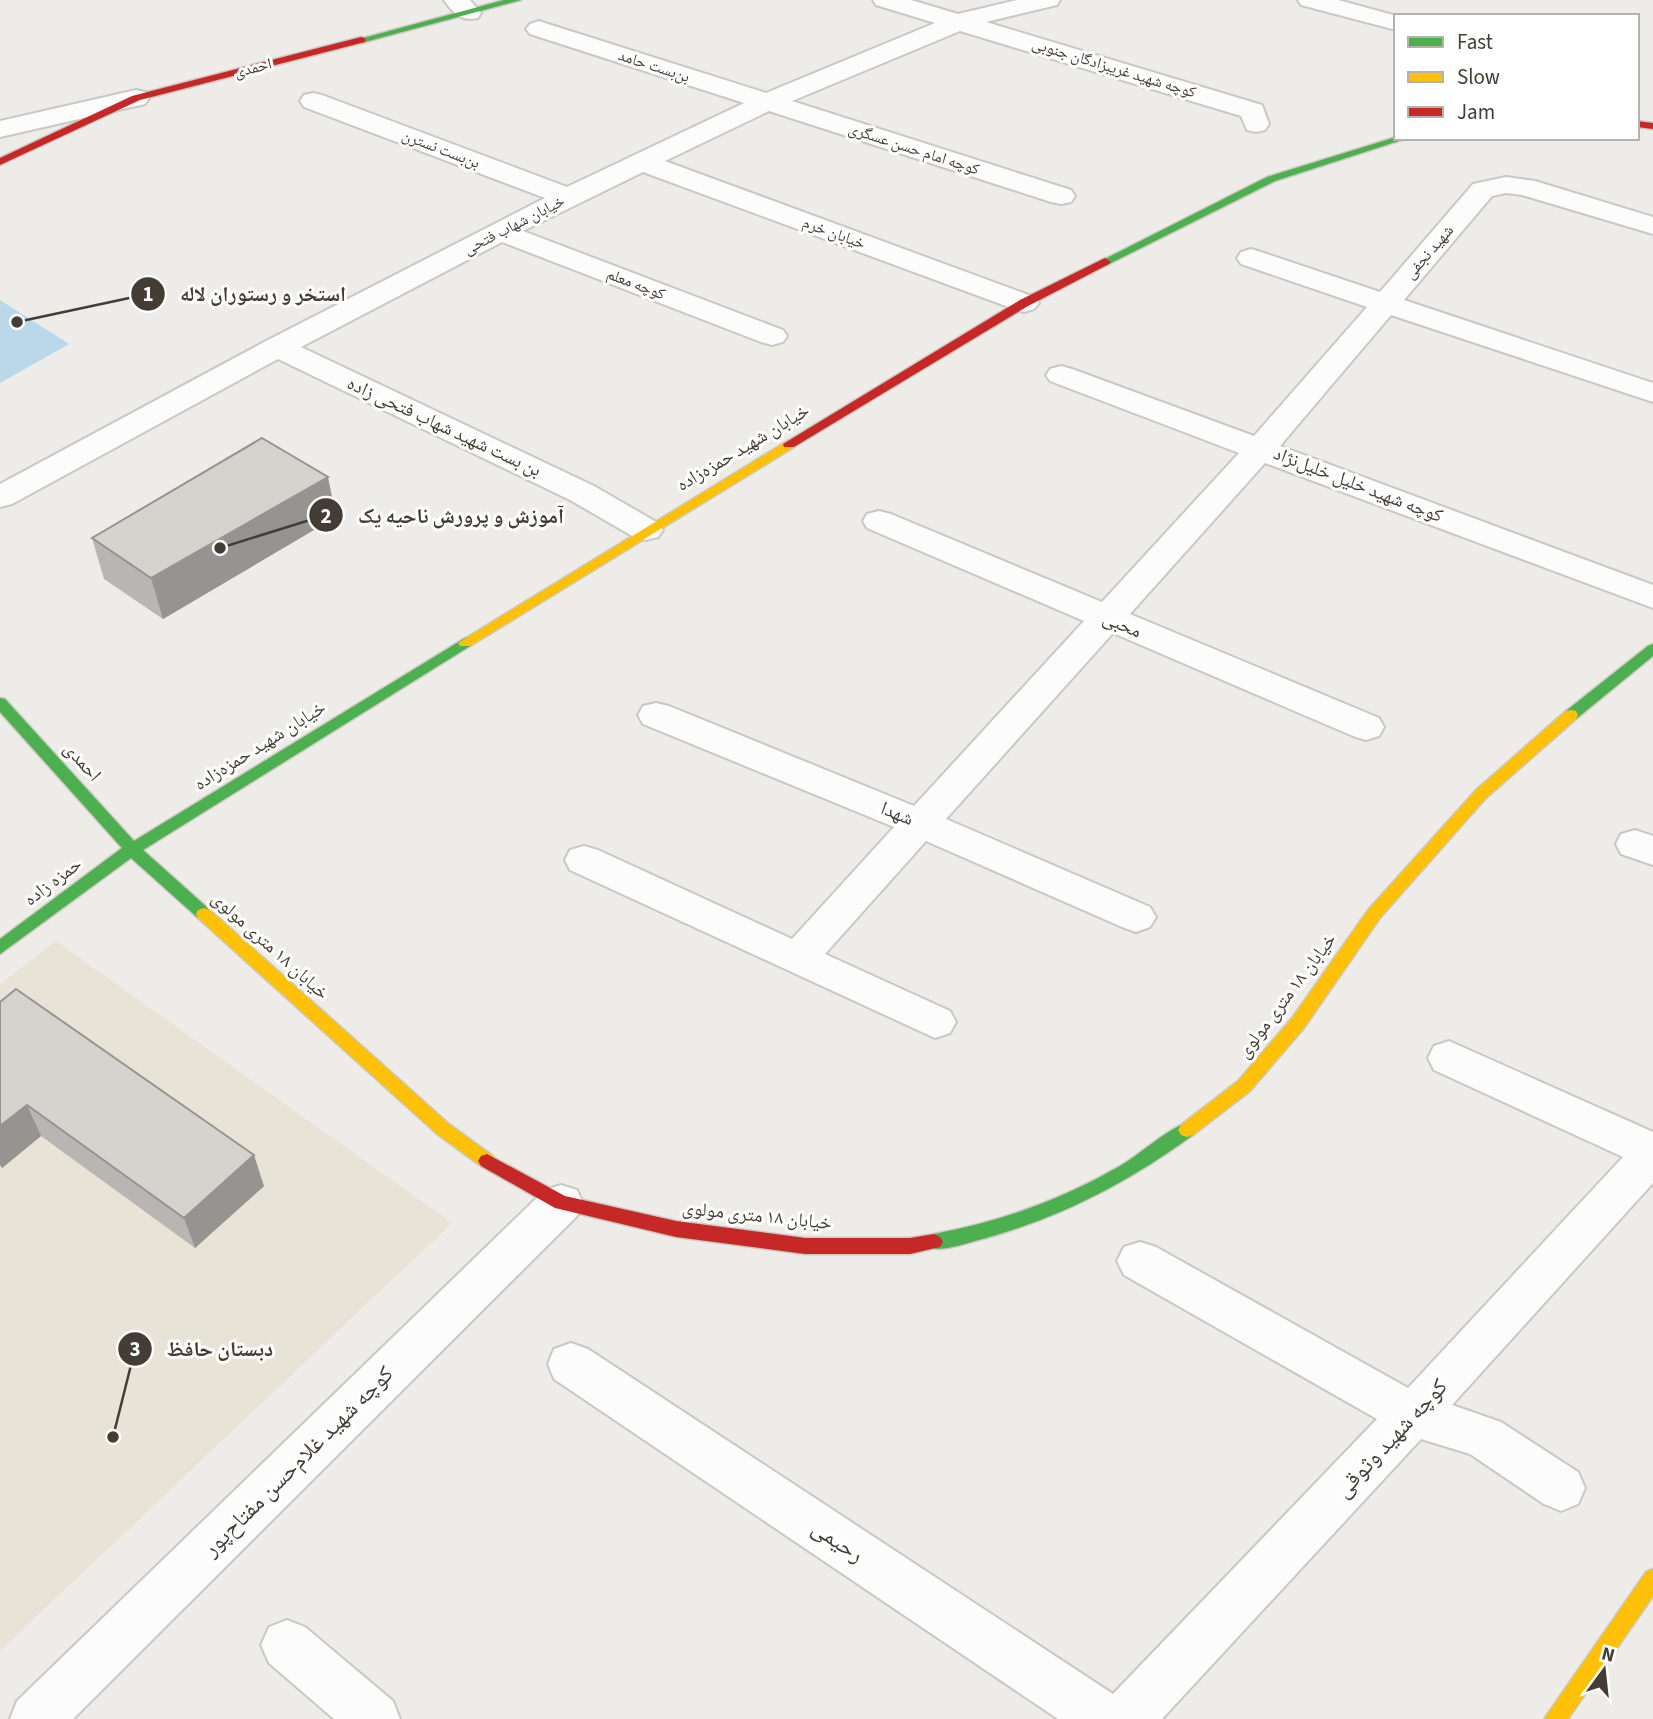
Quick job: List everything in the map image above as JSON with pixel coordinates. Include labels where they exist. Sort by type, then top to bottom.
[{"type":"street","name":"احمدی","points":[[0,162],[136,98],[463,6],[516,0]]},
{"type":"street","points":[[885,0],[961,21]]},
{"type":"street","name":"خیابان شهاب فتحی","points":[[0,497],[277,347],[568,197],[645,163],[768,102],[961,21],[1048,0]]},
{"type":"street","points":[[1310,0],[1394,22]]},
{"type":"street","name":"کوچه شهید غریبزادگان جنوبی","points":[[961,21],[1253,111],[1255,124]]},
{"type":"street","name":"بن‌بست حامد","points":[[539,29],[768,102]]},
{"type":"street","points":[[0,129],[136,98]]},
{"type":"street","name":"بن‌بست نسترن","points":[[313,101],[568,197]]},
{"type":"street","name":"کوچه امام حسن عسگری","points":[[768,102],[1060,196]]},
{"type":"street","name":"خیابان شهید حمزه‌زاده","points":[[132,849],[646,530],[1024,303],[1271,179],[1397,140]]},
{"type":"street","name":"خیابان خرم","points":[[645,163],[1024,303]]},
{"type":"street","name":"شهید نجفی","points":[[797,959],[1261,448],[1483,190],[1506,185],[1525,187],[1653,226]]},
{"type":"street","name":"کوچه معلم","points":[[500,232],[772,336]]},
{"type":"street","points":[[1251,258],[1653,393]]},
{"type":"street","name":"بن بست شهید شهاب فتحی زاده","points":[[277,347],[582,493],[646,530]]},
{"type":"street","name":"کوچه شهید خلیل خلیل‌نژاد","points":[[1061,375],[1653,597]]},
{"type":"street","name":"محبی","points":[[879,521],[1366,727]]},
{"type":"street","name":"خیابان ۱۸ متری مولوی","points":[[132,849],[443,1129],[500,1171],[561,1203],[676,1229],[805,1246],[910,1246],[960,1238],[1007,1226],[1089,1192],[1163,1149],[1244,1086],[1297,1023],[1374,914],[1481,794],[1595,694],[1653,649]]},
{"type":"street","name":"احمدی","points":[[0,703],[132,849]]},
{"type":"street","name":"شهدا","points":[[656,715],[1136,917]]},
{"type":"street","name":"حمزه زاده","points":[[0,948],[132,849]]},
{"type":"street","points":[[584,860],[934,1022]]},
{"type":"street","points":[[1449,1058],[1653,1152]]},
{"type":"street","name":"کوچه شهید وثوقی","points":[[1127,1717],[1413,1415],[1653,1152]]},
{"type":"street","name":"کوچه شهید غلام‌حسن مفتاح‌پور","points":[[36,1719],[561,1203]]},
{"type":"street","points":[[1140,1261],[1413,1415],[1484,1437],[1561,1488]]},
{"type":"street","name":"رحیمی","points":[[571,1364],[1127,1717]]},
{"type":"street","points":[[1555,1719],[1653,1579]]},
{"type":"street","points":[[287,1645],[374,1719]]},
{"type":"shaded area","points":[[56,941],[452,1223],[0,1651],[0,984]]},
{"type":"water","points":[[0,300],[69,344],[0,383]]},
{"type":"building","points":[[262,438],[328,477],[151,578],[92,538]]},
{"type":"building","points":[[16,989],[254,1155],[184,1218],[27,1105],[0,1126],[0,1002]]},
{"type":"traffic: fast","points":[[361,40],[516,0]]},
{"type":"traffic: fast","points":[[1105,262],[1271,179],[1397,140]]},
{"type":"traffic: fast","points":[[0,948],[132,849],[465,643]]},
{"type":"traffic: fast","points":[[1571,715],[1653,649]]},
{"type":"traffic: fast","points":[[0,703],[132,849],[204,914]]},
{"type":"traffic: fast","points":[[934,1242],[1002,1227],[1067,1202],[1129,1170],[1187,1130]]},
{"type":"traffic: slow","points":[[465,643],[789,444]]},
{"type":"traffic: slow","points":[[1187,1130],[1244,1086],[1298,1023],[1374,914],[1481,794],[1571,715]]},
{"type":"traffic: slow","points":[[204,914],[443,1129],[487,1161]]},
{"type":"traffic: slow","points":[[1555,1719],[1653,1579]]},
{"type":"traffic: jam","points":[[0,162],[136,98],[361,40]]},
{"type":"traffic: jam","points":[[1639,124],[1653,126]]},
{"type":"traffic: jam","points":[[789,444],[1024,303],[1105,262]]},
{"type":"traffic: jam","points":[[487,1161],[561,1203],[676,1229],[805,1246],[910,1246],[934,1242]]},
{"type":"place","name":"استخر و رستوران لاله","points":[[17,322]]},
{"type":"place","name":"آموزش و پرورش ناحیه یک","points":[[220,548]]},
{"type":"place","name":"دبستان حافظ","points":[[113,1437]]}]
